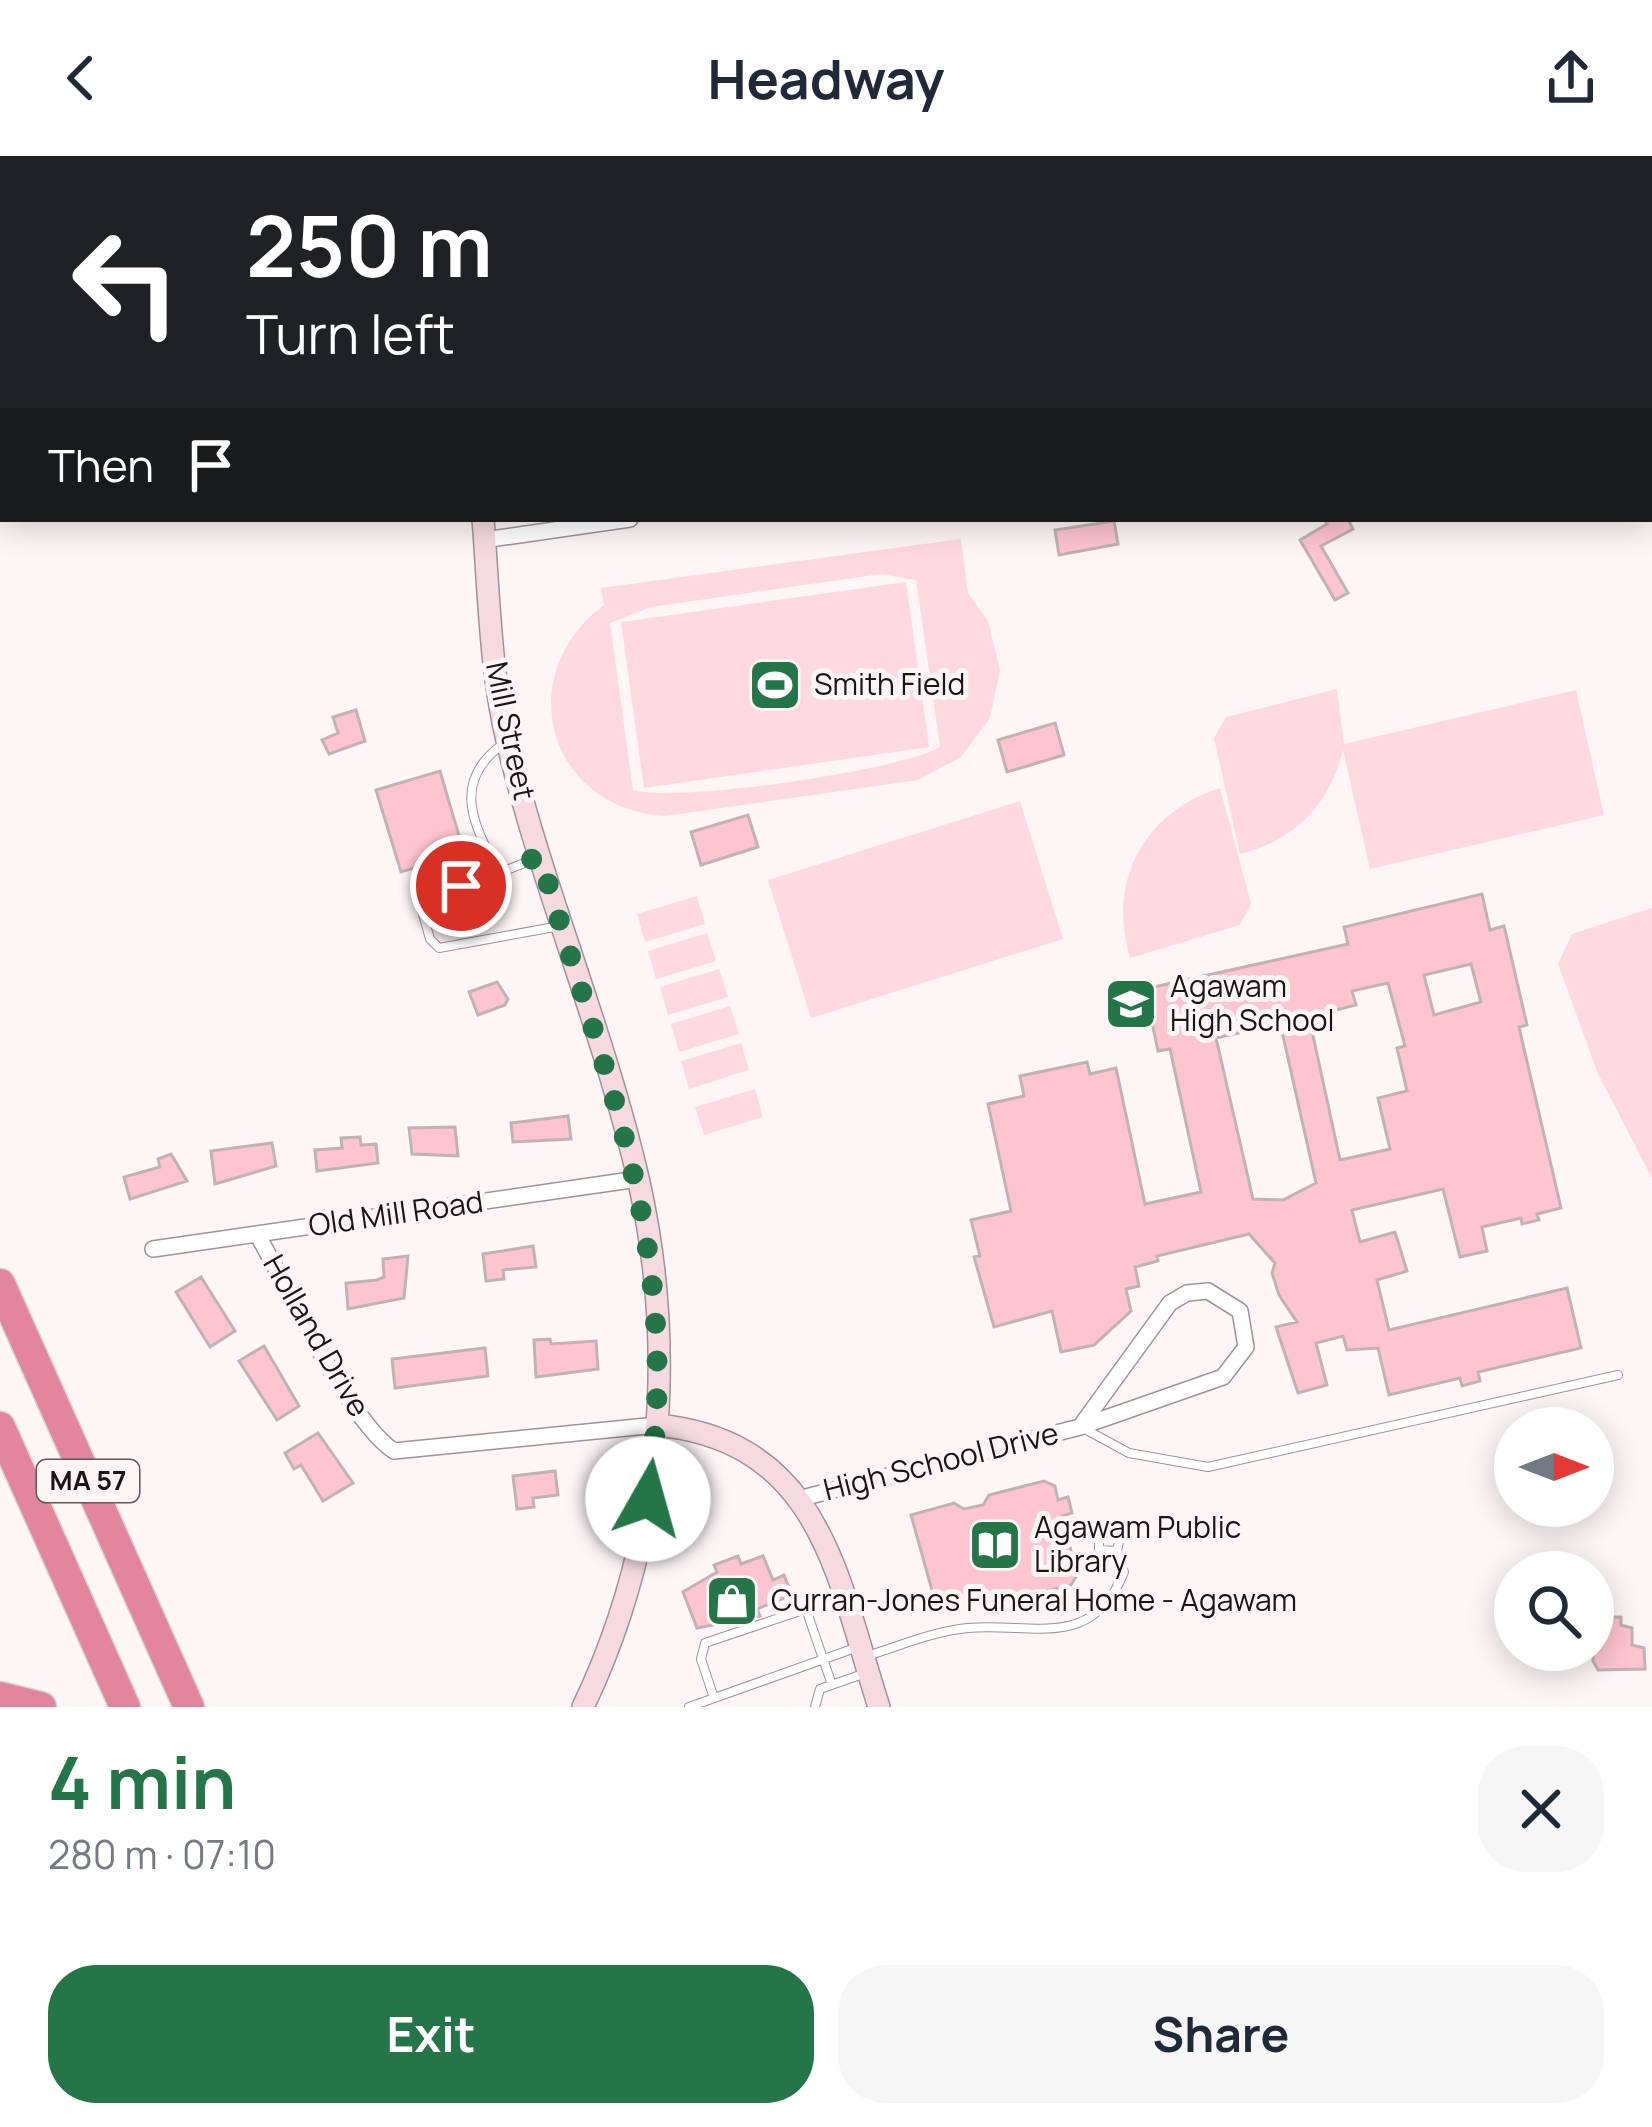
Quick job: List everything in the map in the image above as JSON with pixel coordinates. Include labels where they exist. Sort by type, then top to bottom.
[{"type":"highway","name":"MA 57","points":[[0,1284],[189,1707]]},
{"type":"highway","name":"MA 57","points":[[0,1427],[125,1707]]},
{"type":"highway","points":[[0,1697],[41,1707]]},
{"type":"street","points":[[484,530],[590,522]]},
{"type":"street","name":"Mill Street","points":[[484,530],[507,742],[638,1179],[658,1316],[658,1425],[632,1573],[583,1707]]},
{"type":"street","name":"Old Mill Road","points":[[153,1249],[638,1179]]},
{"type":"street","name":"Holland Drive","points":[[257,1234],[354,1405],[378,1441],[394,1451],[658,1425]]},
{"type":"street","name":"High School Drive","points":[[802,1498],[1080,1426],[1228,1373],[1247,1341],[1240,1311],[1208,1291],[1175,1299],[1080,1426]]},
{"type":"street","points":[[658,1425],[706,1435],[745,1452],[774,1470],[802,1498],[879,1707]]},
{"type":"lane","points":[[499,873],[469,811],[468,796],[479,765],[507,742]]},
{"type":"lane","points":[[540,856],[427,900],[421,907],[433,945],[562,926]]},
{"type":"lane","points":[[1080,1426],[1129,1453],[1208,1467],[1618,1376]]},
{"type":"lane","points":[[689,1707],[823,1659],[863,1659],[960,1629],[1030,1631],[1078,1623],[1103,1606],[1118,1587],[1125,1565],[1117,1551]]},
{"type":"lane","points":[[714,1698],[701,1659],[705,1643],[806,1609],[832,1684]]},
{"type":"lane","points":[[815,1707],[820,1689],[863,1659]]},
{"type":"shaded area","points":[[961,539],[968,593],[988,621],[1000,670],[990,718],[961,757],[918,780],[665,816],[625,808],[593,790],[569,765],[555,734],[551,701],[557,667],[575,634],[604,605],[601,588]],"holes":[[[881,574],[916,580],[940,747],[881,766],[788,782],[694,792],[633,790],[610,623],[651,607]]]},
{"type":"shaded area","name":"Smith Field","points":[[906,582],[929,747],[644,788],[621,622]]},
{"type":"shaded area","points":[[1337,689],[1344,744],[1576,690],[1604,815],[1370,869],[1343,750],[1329,787],[1307,817],[1277,840],[1240,854],[1214,738],[1226,717]]},
{"type":"shaded area","points":[[1220,788],[1251,904],[1240,925],[1130,958],[1124,902],[1138,853],[1171,814]]},
{"type":"shaded area","points":[[1020,801],[1063,939],[811,1018],[768,880]]},
{"type":"shaded area","points":[[697,896],[705,924],[645,942],[637,914]]},
{"type":"shaded area","points":[[1652,908],[1652,1178],[1598,1074],[1558,964],[1572,934]]},
{"type":"shaded area","points":[[707,933],[716,961],[656,979],[648,951]]},
{"type":"shaded area","points":[[719,969],[728,997],[668,1015],[660,987]]},
{"type":"shaded area","points":[[730,1006],[739,1034],[679,1052],[671,1024]]},
{"type":"shaded area","points":[[741,1043],[749,1070],[689,1089],[681,1061]]},
{"type":"shaded area","points":[[755,1089],[763,1117],[704,1135],[695,1107]]},
{"type":"building","points":[[1114,522],[1118,544],[1059,555],[1055,530]]},
{"type":"building","points":[[1350,522],[1353,529],[1321,546],[1348,593],[1335,600],[1300,540],[1327,524]]},
{"type":"building","points":[[356,710],[365,741],[329,754],[322,740],[338,733],[333,717]]},
{"type":"building","points":[[1055,723],[1064,755],[1007,772],[998,740]]},
{"type":"building","points":[[440,771],[464,853],[401,872],[376,790]]},
{"type":"building","points":[[748,815],[758,847],[701,865],[691,832]]},
{"type":"building","name":"Agawam High School","points":[[1482,894],[1490,930],[1504,926],[1527,1025],[1519,1027],[1561,1208],[1537,1214],[1539,1220],[1522,1224],[1521,1218],[1482,1227],[1487,1251],[1460,1257],[1443,1189],[1352,1210],[1360,1242],[1395,1232],[1407,1271],[1377,1280],[1389,1330],[1567,1288],[1581,1348],[1478,1372],[1480,1381],[1462,1386],[1460,1378],[1389,1395],[1378,1348],[1347,1350],[1343,1336],[1316,1343],[1327,1385],[1298,1393],[1276,1327],[1297,1322],[1279,1295],[1272,1273],[1275,1263],[1249,1234],[1157,1256],[1158,1261],[1135,1267],[1139,1286],[1126,1289],[1131,1311],[1094,1345],[1061,1352],[1052,1311],[994,1327],[974,1257],[980,1256],[971,1220],[1011,1211],[988,1104],[1024,1096],[1020,1076],[1087,1062],[1090,1074],[1116,1068],[1145,1204],[1201,1192],[1170,1049],[1158,1051],[1145,989],[1348,944],[1344,927]],"holes":[[[1471,964],[1481,1002],[1434,1015],[1424,975]],[[1388,983],[1405,1046],[1397,1048],[1407,1091],[1378,1098],[1390,1149],[1340,1160],[1309,1017],[1356,1005],[1352,991]],[[1275,1025],[1283,1036],[1316,1183],[1283,1200],[1253,1199],[1216,1038]]]},
{"type":"building","points":[[497,982],[508,999],[505,1005],[478,1015],[469,992]]},
{"type":"building","points":[[568,1116],[571,1139],[513,1142],[511,1123]]},
{"type":"building","points":[[455,1127],[458,1156],[412,1154],[409,1128]]},
{"type":"building","points":[[360,1137],[361,1145],[376,1144],[378,1163],[317,1171],[315,1150],[342,1148],[341,1138]]},
{"type":"building","points":[[272,1143],[276,1166],[215,1184],[211,1151]]},
{"type":"building","points":[[171,1154],[187,1181],[130,1199],[124,1177],[160,1167],[158,1159]]},
{"type":"building","points":[[533,1246],[536,1267],[503,1270],[504,1279],[486,1281],[483,1254]]},
{"type":"building","points":[[408,1256],[404,1298],[348,1309],[346,1283],[384,1277],[383,1259]]},
{"type":"building","points":[[201,1277],[235,1331],[210,1347],[176,1292]]},
{"type":"building","points":[[550,1339],[551,1344],[596,1341],[598,1369],[536,1377],[534,1340]]},
{"type":"building","points":[[264,1346],[299,1406],[277,1420],[239,1361]]},
{"type":"building","points":[[485,1348],[488,1376],[395,1388],[392,1359]]},
{"type":"building","points":[[318,1433],[353,1483],[323,1501],[301,1465],[294,1469],[285,1453]]},
{"type":"building","points":[[555,1471],[558,1495],[533,1498],[534,1507],[517,1509],[513,1476]]},
{"type":"building","name":"Agawam Public Library","points":[[1044,1481],[1055,1486],[1058,1500],[1068,1497],[1072,1513],[1062,1516],[1077,1575],[1071,1585],[1016,1599],[1007,1593],[938,1612],[911,1515],[954,1503],[964,1509],[983,1505],[989,1495]]},
{"type":"building","name":"Curran-Jones Funeral Home - Agawam","points":[[738,1556],[741,1564],[763,1556],[773,1580],[784,1575],[792,1595],[757,1609],[760,1616],[697,1628],[683,1592],[717,1572],[714,1565]]},
{"type":"building","points":[[1614,1617],[1621,1617],[1621,1625],[1632,1628],[1632,1645],[1644,1648],[1645,1669],[1614,1670]]},
{"type":"place","name":"Smith Field","points":[[775,685]]},
{"type":"place","name":"Agawam High School","points":[[1131,1004]]},
{"type":"place","name":"Agawam Public Library","points":[[995,1545]]},
{"type":"place","name":"Curran-Jones Funeral Home - Agawam","points":[[732,1601]]},
{"type":"route","points":[[461,886],[540,856],[641,1193],[660,1361],[648,1499]]}]
